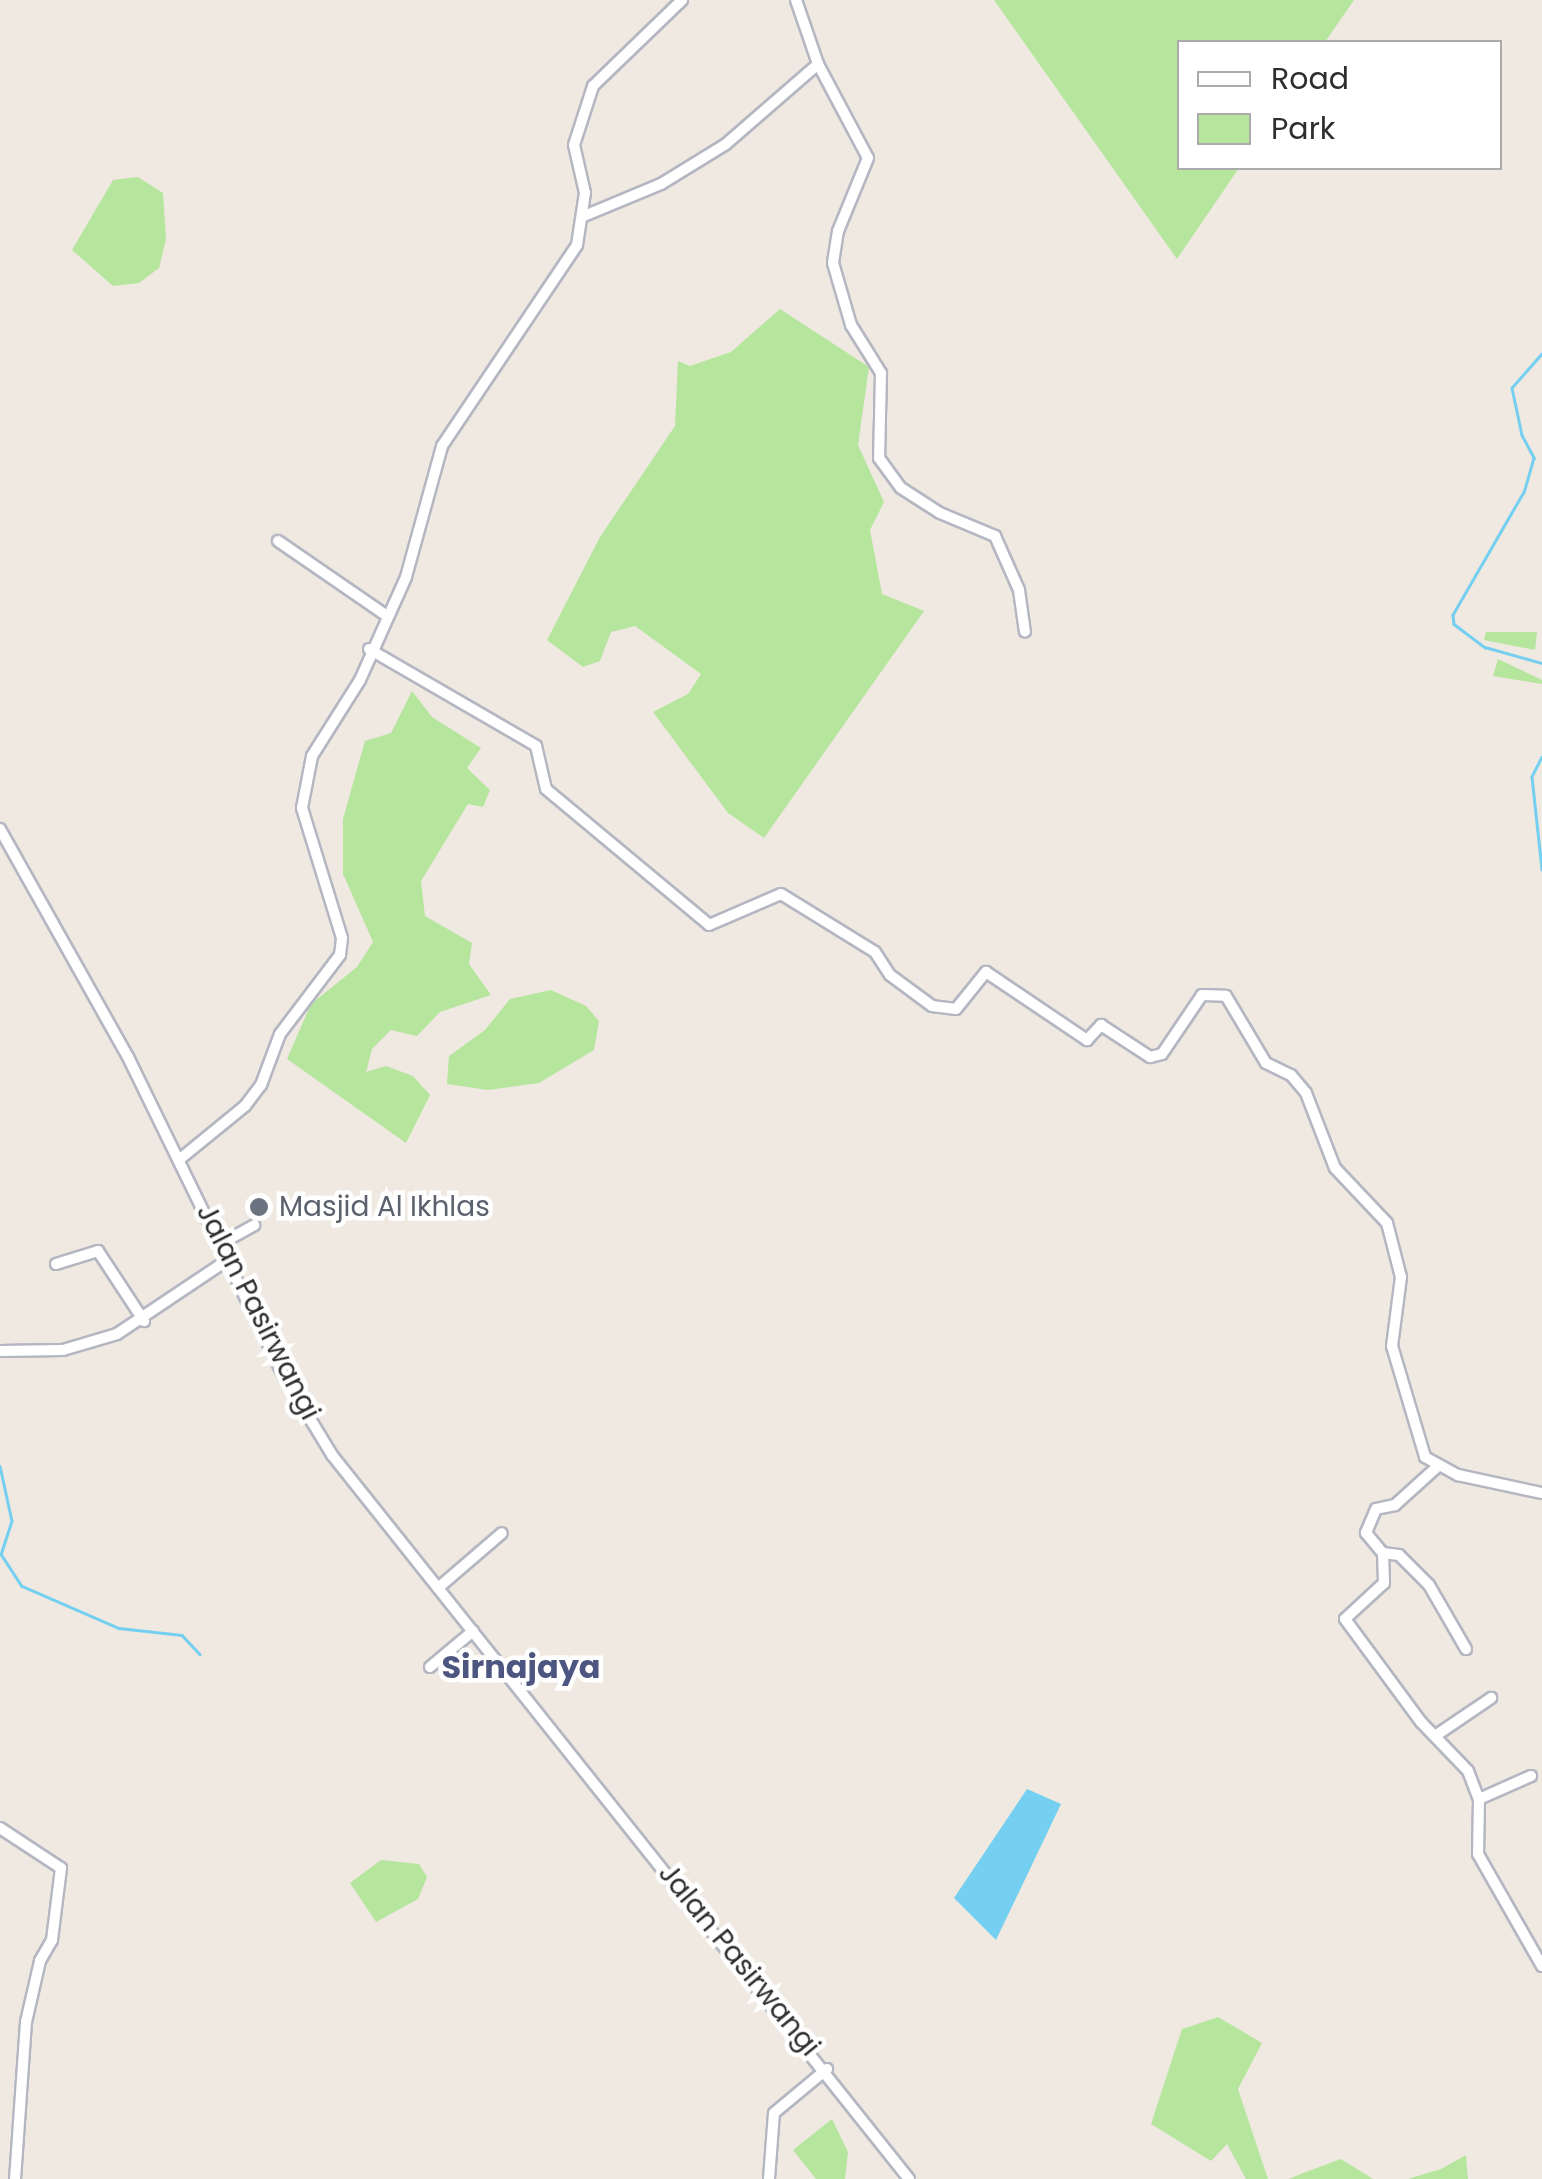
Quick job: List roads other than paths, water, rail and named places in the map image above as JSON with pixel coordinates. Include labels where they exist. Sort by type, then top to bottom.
[{"type":"street","points":[[180,1159],[253,1096],[280,1034],[340,954],[342,938],[302,808],[303,784],[312,756],[360,680],[369,649],[421,533],[442,446],[541,307],[577,246],[584,216],[574,145],[593,86],[682,0]]},
{"type":"street","points":[[796,0],[818,64],[868,158],[838,231],[833,264],[851,325],[880,374],[878,458],[901,488],[940,513],[995,536],[1019,590],[1025,632]]},
{"type":"street","points":[[584,216],[660,184],[726,144],[818,64]]},
{"type":"street","points":[[278,541],[386,616]]},
{"type":"street","points":[[369,649],[536,746],[546,789],[709,925],[782,894],[875,952],[890,975],[932,1006],[956,1009],[986,972],[1087,1040],[1101,1025],[1150,1057],[1162,1054],[1202,996],[1226,996],[1266,1062],[1291,1075],[1306,1093],[1335,1168],[1387,1223],[1401,1277],[1392,1346],[1418,1440],[1437,1467],[1542,1493]]},
{"type":"street","name":"Jalan Pasirwangi","points":[[0,829],[180,1159],[282,1371],[332,1455],[827,2068],[910,2179]]},
{"type":"street","points":[[222,1243],[254,1225]]},
{"type":"street","points":[[56,1264],[98,1251],[144,1322]]},
{"type":"street","points":[[0,1352],[63,1350],[144,1322],[228,1259]]},
{"type":"street","points":[[1437,1467],[1395,1505],[1376,1509],[1366,1533],[1383,1553],[1384,1583],[1346,1619],[1435,1736],[1468,1771],[1479,1799],[1478,1854],[1542,1966]]},
{"type":"street","points":[[438,1588],[502,1534]]},
{"type":"street","points":[[1383,1553],[1398,1555],[1429,1585],[1466,1648]]},
{"type":"street","points":[[430,1668],[473,1631]]},
{"type":"street","points":[[1435,1736],[1491,1698]]},
{"type":"street","points":[[1479,1799],[1531,1776]]},
{"type":"street","points":[[0,1828],[61,1868],[52,1940],[40,1961],[26,2022],[15,2179]]},
{"type":"street","points":[[769,2179],[774,2113],[827,2068]]},
{"type":"water","points":[[1027,1789],[1061,1804],[996,1940],[954,1898]]},
{"type":"waterway","points":[[1542,354],[1512,388],[1522,435],[1534,458],[1524,492],[1453,615],[1454,624],[1485,647],[1542,663]]},
{"type":"waterway","points":[[1542,757],[1532,777],[1542,869]]},
{"type":"waterway","points":[[0,1466],[12,1521],[1,1554],[22,1586],[119,1628],[182,1635],[200,1654]]},
{"type":"place","name":"Masjid Al Ikhlas","points":[[259,1207]]},
{"type":"district","name":"Sirnajaya","points":[[521,1667]]}]
